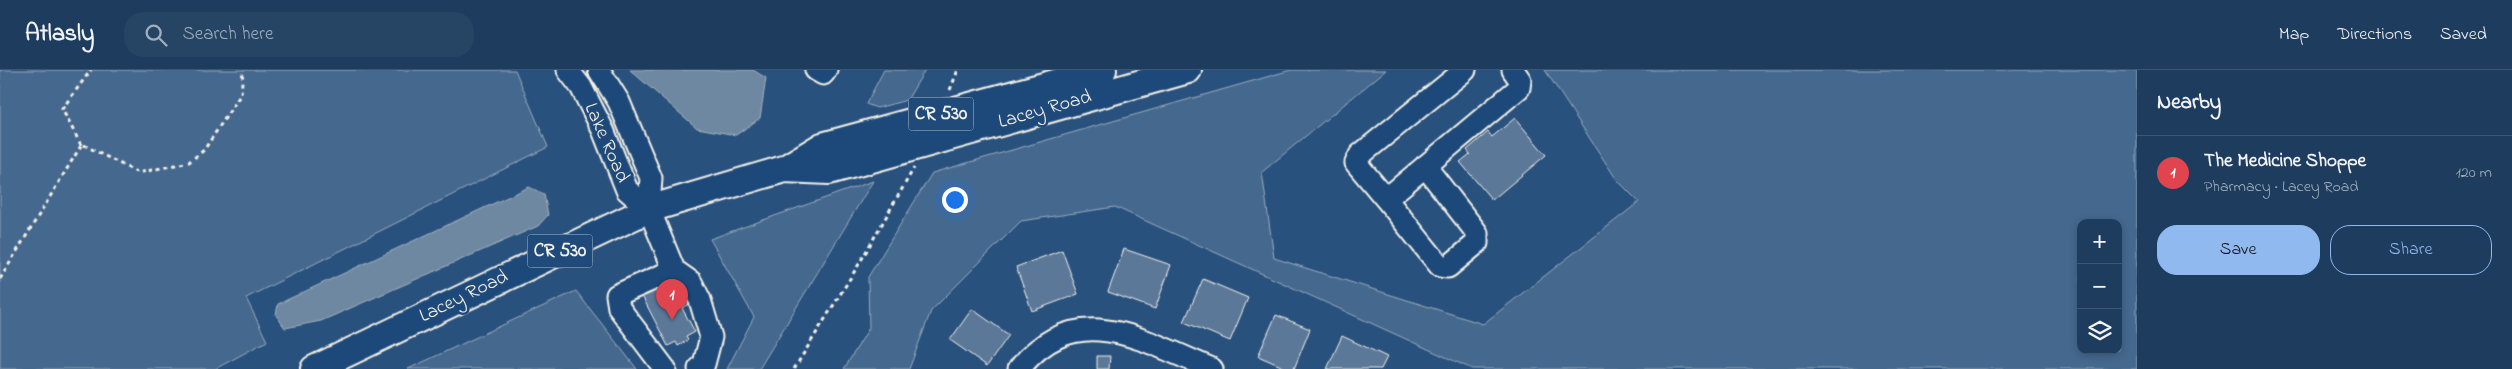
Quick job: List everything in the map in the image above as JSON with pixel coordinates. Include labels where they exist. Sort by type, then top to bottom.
[{"type":"main road","name":"Lacey Road","points":[[314,369],[649,209],[784,169],[822,146],[1103,70]]},
{"type":"main road","name":"Lacey Road","points":[[784,169],[829,171],[1154,75],[1188,70]]},
{"type":"street","name":"Lake Road","points":[[568,70],[581,87],[603,130],[626,190],[649,209]]},
{"type":"street","name":"Lake Road","points":[[598,70],[619,102],[651,178],[649,209]]},
{"type":"street","points":[[816,70],[823,74],[826,70]]},
{"type":"street","points":[[1425,166],[1477,233],[1477,243],[1448,267],[1440,266],[1356,163],[1360,155],[1465,70]]},
{"type":"street","points":[[1386,199],[1519,88],[1520,80],[1513,70]]},
{"type":"street","points":[[649,209],[674,270],[691,282],[700,300],[710,337],[704,364],[699,369]]},
{"type":"street","points":[[665,369],[619,308],[617,294],[674,270]]},
{"type":"street","points":[[1019,369],[1041,346],[1060,334],[1098,328],[1124,333],[1212,369]]},
{"type":"path","points":[[91,70],[62,109],[82,146],[138,173],[189,162],[204,150],[241,94],[243,70]]},
{"type":"path","points":[[794,369],[913,172],[918,145]]},
{"type":"path","points":[[0,279],[82,146]]},
{"type":"shaded area","points":[[0,70],[515,70],[548,147],[246,298],[267,341],[215,369],[0,369]]},
{"type":"shaded area","points":[[630,70],[753,70],[766,78],[760,118],[736,135],[697,128]]},
{"type":"shaded area","points":[[884,70],[925,70],[907,100],[877,108],[866,104]]},
{"type":"shaded area","points":[[1291,70],[1386,70],[1262,172],[1274,258],[1483,324],[1639,202],[1617,180],[1545,70],[2137,70],[2137,369],[1472,369],[1115,207],[1021,221],[931,311],[909,369],[844,369],[869,328],[868,277],[932,173]]},
{"type":"shaded area","points":[[873,181],[759,369],[727,369],[754,317],[710,239]]},
{"type":"shaded area","points":[[529,187],[544,194],[548,215],[538,226],[321,321],[285,328],[276,315],[278,304]]},
{"type":"shaded area","points":[[576,291],[637,369],[408,369]]},
{"type":"building","points":[[1515,118],[1546,155],[1492,200],[1460,162],[1470,154],[1467,150],[1488,132],[1492,137]]},
{"type":"building","points":[[1124,249],[1171,265],[1155,309],[1108,292]]},
{"type":"building","points":[[1062,250],[1078,294],[1032,311],[1016,267]]},
{"type":"building","points":[[1203,279],[1248,298],[1230,341],[1184,322]]},
{"type":"building","points":[[659,284],[661,288],[669,284],[673,291],[687,284],[695,301],[682,308],[695,332],[686,337],[688,340],[678,346],[676,342],[668,346],[642,296]]},
{"type":"building","points":[[972,309],[1009,335],[987,366],[950,340]]},
{"type":"building","points":[[1276,315],[1310,329],[1294,369],[1288,369],[1258,356]]},
{"type":"building","points":[[1342,336],[1387,357],[1381,369],[1327,369]]},
{"type":"building","points":[[1097,356],[1110,356],[1109,369],[1097,369]]},
{"type":"place","name":"The Medicine Shoppe","points":[[672,320]]}]
